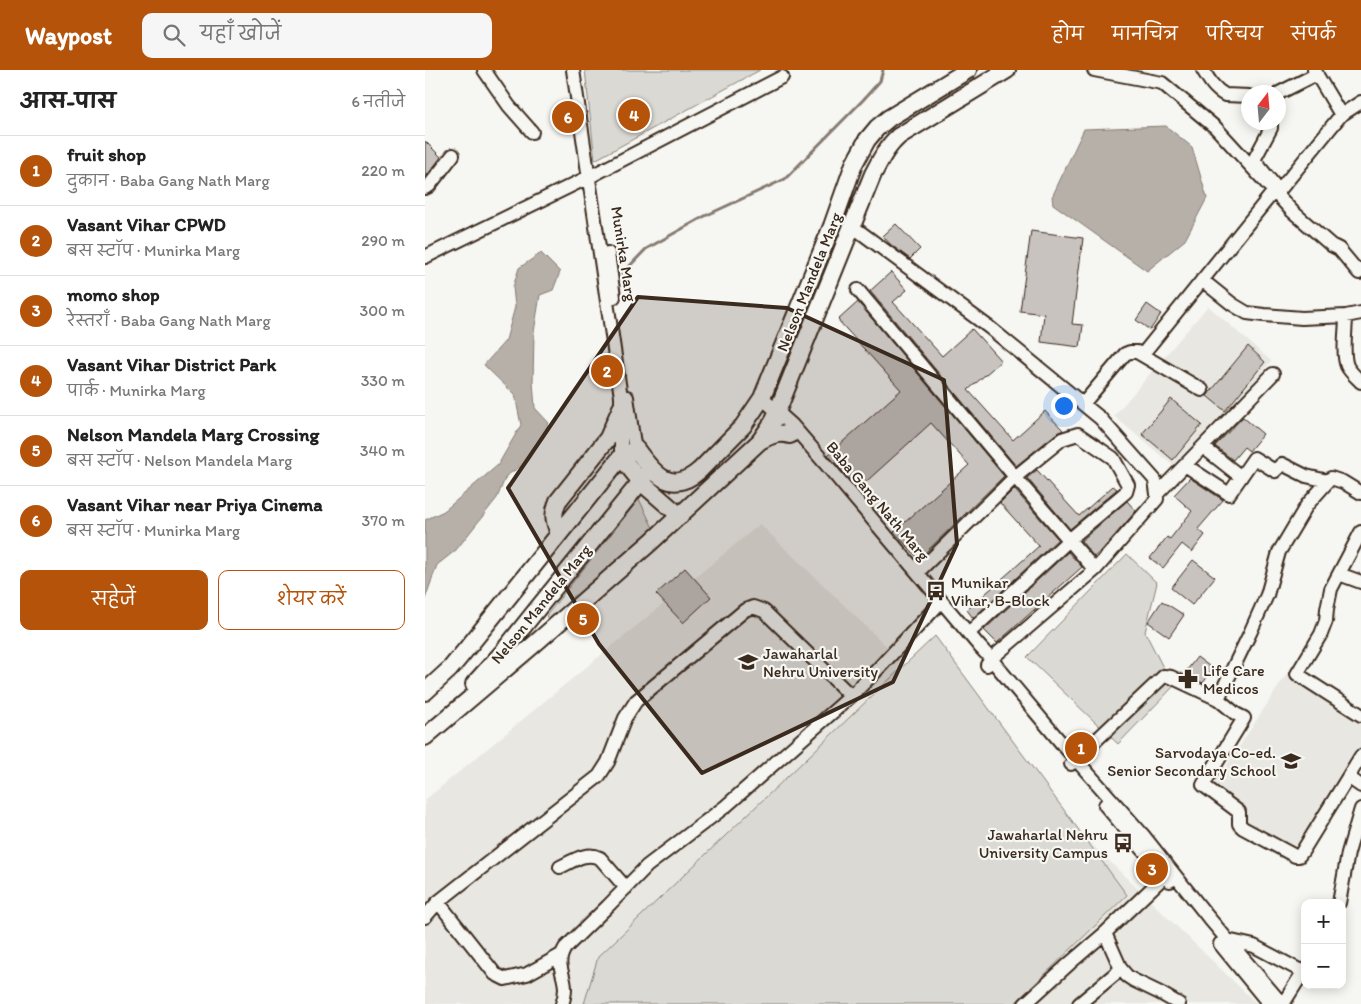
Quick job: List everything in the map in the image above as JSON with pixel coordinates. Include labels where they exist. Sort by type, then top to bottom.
[{"type":"main road","name":"Nelson Mandela Marg","points":[[635,447],[651,470],[673,483],[695,475],[743,426],[759,404],[854,164],[867,140],[889,118],[968,70]]},
{"type":"main road","name":"Nelson Mandela Marg","points":[[761,441],[775,416],[873,174],[893,141],[1007,70]]},
{"type":"main road","points":[[559,534],[554,513],[558,501],[608,438],[621,412]]},
{"type":"main road","points":[[425,737],[680,516],[761,441],[777,433],[790,435]]},
{"type":"main road","points":[[635,447],[621,457],[641,482],[680,516]]},
{"type":"main road","name":"Nelson Mandela Marg","points":[[425,692],[450,669],[621,457]]},
{"type":"main road","name":"Nelson Mandela Marg","points":[[425,732],[469,690],[502,653],[651,470]]},
{"type":"street","points":[[484,70],[509,106],[532,132]]},
{"type":"street","name":"Munirka Marg","points":[[573,70],[613,291],[635,447]]},
{"type":"street","name":"Munirka Marg","points":[[580,70],[591,175],[621,412],[621,457]]},
{"type":"street","points":[[1094,70],[1162,83],[1216,128],[1292,211],[1331,245],[1339,249],[1360,272]]},
{"type":"street","points":[[1203,70],[1222,93],[1241,95]]},
{"type":"street","points":[[1286,89],[1315,72],[1341,115]]},
{"type":"street","points":[[425,257],[782,78]]},
{"type":"street","points":[[1270,130],[1254,160],[1279,191],[1341,115],[1361,102]]},
{"type":"street","points":[[425,188],[429,186],[453,155]]},
{"type":"street","points":[[1142,355],[1273,191]]},
{"type":"street","points":[[852,226],[990,328],[1100,418],[1155,480],[1157,499],[1095,570],[989,662]]},
{"type":"street","points":[[1202,280],[1232,304],[1247,313],[1302,318],[1346,316],[1361,312]]},
{"type":"street","points":[[858,290],[1095,570]]},
{"type":"street","points":[[1346,316],[1347,367],[1361,382]]},
{"type":"street","points":[[1083,404],[1125,354],[1134,351],[1202,390]]},
{"type":"street","points":[[1157,494],[1273,374]]},
{"type":"street","points":[[759,404],[775,416]]},
{"type":"street","name":"Baba Gang Nath Marg","points":[[775,416],[974,652],[989,662]]},
{"type":"street","name":"Baba Gang Nath Marg","points":[[775,416],[792,425],[918,572],[980,647],[989,662],[1073,762],[1143,835],[1163,859],[1167,873],[1175,886],[1269,1004]]},
{"type":"street","points":[[918,572],[1015,477],[1062,439],[1078,434],[1113,458],[1128,485],[1126,492],[1069,540],[973,629]]},
{"type":"street","points":[[1203,446],[1241,478]]},
{"type":"street","points":[[1185,465],[1229,494],[1254,458],[1275,471],[1282,464],[1306,476],[1328,481]]},
{"type":"street","points":[[1218,698],[1267,595],[1279,552],[1307,505],[1331,478],[1343,482],[1361,493]]},
{"type":"street","points":[[1361,532],[1331,589],[1326,621],[1321,634],[1297,674],[1361,715]]},
{"type":"street","points":[[1339,574],[1361,582]]},
{"type":"street","points":[[562,1004],[565,988],[560,962],[565,948],[647,866],[726,806],[851,696],[936,606]]},
{"type":"street","points":[[425,917],[438,902],[599,776],[608,762],[625,718],[637,701],[745,610],[753,607],[764,611],[851,696]]},
{"type":"street","points":[[1073,762],[1166,675],[1218,698],[1236,714],[1244,718],[1203,784],[1239,812],[1239,824],[1243,828],[1291,855],[1299,856],[1361,756]]},
{"type":"street","points":[[1349,778],[1361,786]]},
{"type":"street","points":[[1340,899],[1348,853],[1361,810]]},
{"type":"street","points":[[560,867],[586,855],[596,856],[600,858],[626,888]]},
{"type":"street","points":[[1025,1004],[1105,933],[1167,873]]},
{"type":"street","name":"Baba Gang Nath Marg","points":[[1167,873],[1282,1004]]},
{"type":"street","points":[[438,902],[495,974],[505,979],[527,974],[561,955]]},
{"type":"street","points":[[1105,933],[1121,969],[1127,976],[1179,1004]]},
{"type":"street","points":[[1227,940],[1254,946],[1301,970]]},
{"type":"street","points":[[1079,1004],[1121,969]]},
{"type":"street","points":[[1282,1004],[1301,976]]},
{"type":"highlighted area","points":[[638,297],[787,308],[944,380],[957,544],[893,682],[702,773],[599,644],[508,488]]},
{"type":"shaded area","points":[[585,70],[760,70],[595,160]]},
{"type":"shaded area","points":[[1166,126],[1192,147],[1207,198],[1185,240],[1147,271],[1053,204],[1052,197],[1084,129]]},
{"type":"shaded area","points":[[541,253],[560,272],[553,290],[540,295],[534,332],[533,382],[535,408],[549,423],[526,463],[506,476],[497,498],[456,550],[437,565],[425,599],[425,520],[444,511],[498,465],[521,425],[515,395],[484,365],[506,340],[515,307],[513,287],[519,268]]},
{"type":"shaded area","points":[[1208,306],[1271,361],[1182,473],[1114,416]]},
{"type":"shaded area","points":[[639,499],[653,528],[550,619],[546,616]]},
{"type":"shaded area","name":"Jawaharlal Nehru University","points":[[760,524],[1257,1004],[425,1004],[425,800]]},
{"type":"shaded area","points":[[1127,554],[1157,583],[1145,632],[1173,687],[1118,744],[1027,657]]},
{"type":"shaded area","points":[[935,636],[1127,895],[1014,1004],[584,1004],[598,957]]},
{"type":"shaded area","name":"Sarvodaya Co-ed. Senior Secondary School","points":[[1288,672],[1361,716],[1361,747],[1295,854],[1238,825],[1243,817],[1209,793]]},
{"type":"building","points":[[425,141],[441,157],[425,178]]},
{"type":"building","points":[[896,224],[920,249],[910,259],[890,244],[883,236]]},
{"type":"building","points":[[1031,231],[1083,238],[1072,324],[1083,325],[1080,347],[1041,342],[1044,314],[1020,311]]},
{"type":"building","points":[[891,272],[907,290],[893,302],[942,356],[972,329],[1001,361],[968,390],[1013,440],[1045,411],[1063,430],[1016,466],[870,291]]},
{"type":"building","points":[[858,302],[1004,476],[919,559],[894,532],[969,465],[931,423],[858,489],[828,455],[901,390],[838,320]]},
{"type":"building","points":[[1147,304],[1161,314],[1150,330],[1136,320]]},
{"type":"building","points":[[1248,346],[1265,362],[1225,411],[1207,396]]},
{"type":"building","points":[[1171,399],[1202,425],[1173,460],[1142,434]]},
{"type":"building","points":[[1243,417],[1263,434],[1249,451],[1244,447],[1233,460],[1215,446]]},
{"type":"building","points":[[1037,470],[1079,516],[1113,486],[1117,489],[1070,529],[1027,478]]},
{"type":"building","points":[[1190,478],[1223,500],[1198,529],[1205,535],[1192,552],[1182,544],[1163,568],[1150,558],[1167,537],[1170,539],[1192,511],[1174,495]]},
{"type":"building","points":[[1014,489],[1058,539],[973,618],[967,610],[1039,546],[1000,503]]},
{"type":"building","points":[[1127,501],[1136,511],[1094,557],[1081,541]]},
{"type":"building","points":[[1068,552],[1082,567],[997,643],[984,630]]},
{"type":"building","points":[[1193,560],[1215,577],[1192,605],[1171,588]]},
{"type":"building","points":[[685,568],[711,597],[683,623],[656,594]]},
{"type":"building","points":[[1162,601],[1184,615],[1169,637],[1148,622]]},
{"type":"building","points":[[1197,657],[1213,669],[1203,683],[1184,674]]},
{"type":"waterway","points":[[622,274],[646,249],[705,216],[785,179],[863,100],[880,81],[883,70]]},
{"type":"place","name":"Vasant Vihar District Park","points":[[634,115]]},
{"type":"place","name":"Vasant Vihar near Priya Cinema","points":[[568,117]]},
{"type":"place","name":"Vasant Vihar CPWD","points":[[607,371]]},
{"type":"place","name":"Munikar Vihar, B-Block","points":[[936,591]]},
{"type":"place","name":"Nelson Mandela Marg Crossing","points":[[583,619]]},
{"type":"place","name":"Jawaharlal Nehru University","points":[[748,662]]},
{"type":"place","name":"Life Care Medicos","points":[[1188,679]]},
{"type":"place","name":"fruit shop","points":[[1081,748]]},
{"type":"place","name":"Sarvodaya Co-ed. Senior Secondary School","points":[[1291,761]]},
{"type":"place","name":"Jawaharlal Nehru University Campus","points":[[1123,843]]},
{"type":"place","name":"momo shop","points":[[1152,869]]}]
